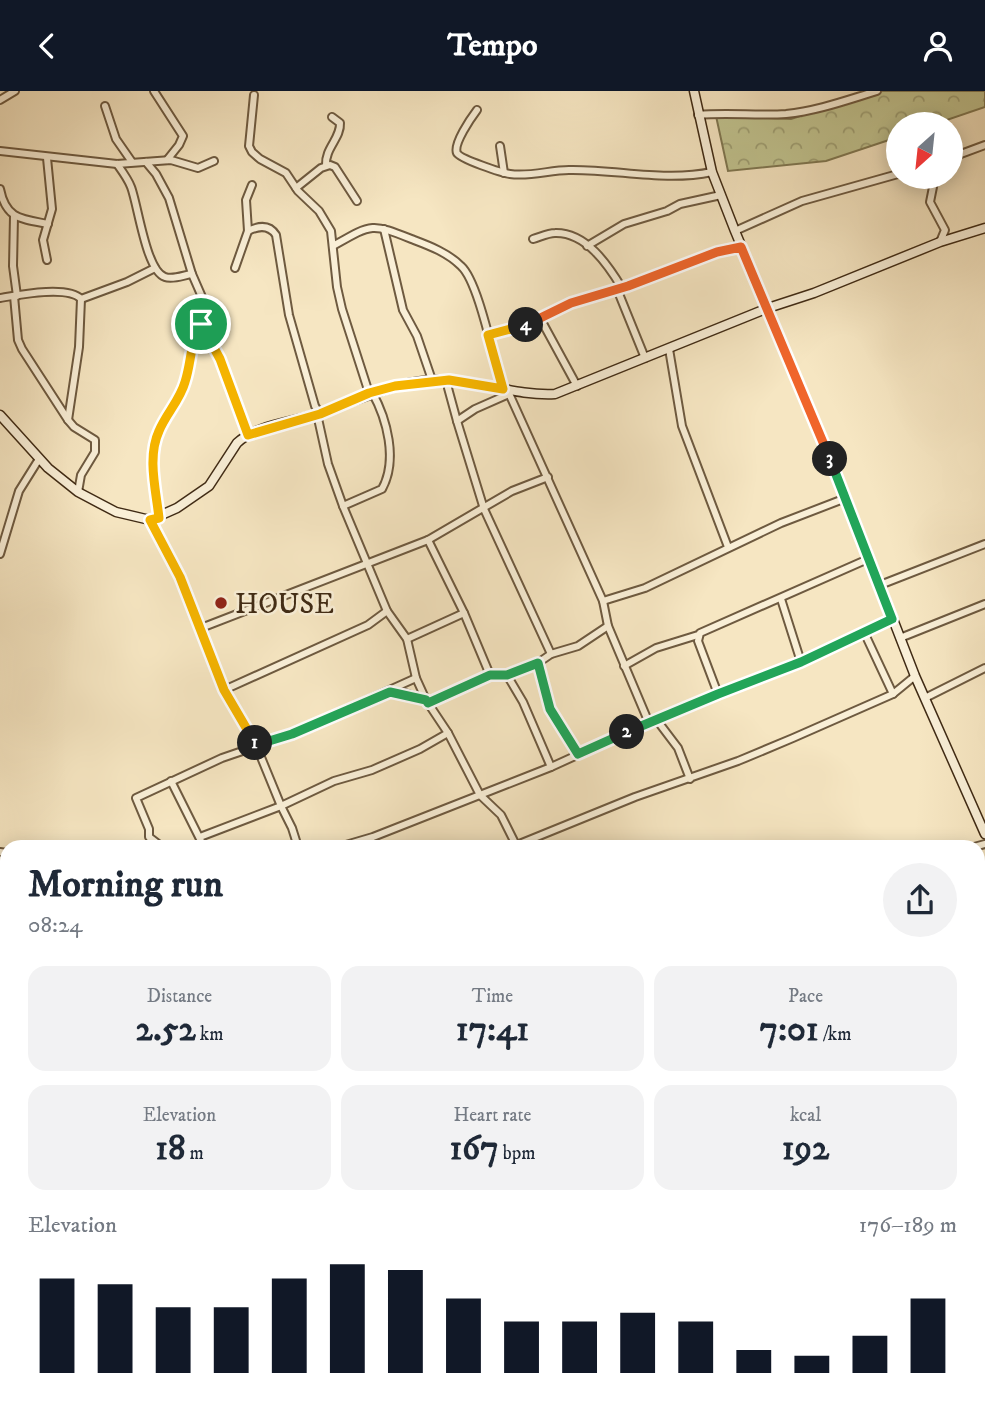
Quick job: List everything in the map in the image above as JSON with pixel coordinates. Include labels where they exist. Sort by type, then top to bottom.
[{"type":"street","points":[[0,100],[15,91]]},
{"type":"street","points":[[154,91],[183,136],[167,160]]},
{"type":"street","points":[[694,91],[712,171],[741,247],[846,498],[915,676],[985,834]]},
{"type":"street","points":[[698,115],[785,114],[877,91]]},
{"type":"street","points":[[254,95],[249,146],[260,159],[286,173],[296,188],[319,211],[331,230],[342,309],[370,393],[383,414],[390,469],[382,489],[342,506]]},
{"type":"street","points":[[105,106],[117,139],[132,162]]},
{"type":"street","points":[[477,110],[463,132],[456,152],[464,159],[504,173],[517,175],[592,170],[682,176],[712,171]]},
{"type":"street","points":[[296,188],[326,165],[327,154],[341,129],[340,123],[332,117]]},
{"type":"street","points":[[963,153],[985,145]]},
{"type":"street","points":[[500,146],[504,173]]},
{"type":"street","points":[[0,151],[117,164],[167,160],[198,168],[214,161]]},
{"type":"street","points":[[47,157],[52,209],[43,240],[47,260]]},
{"type":"street","points":[[146,162],[169,198],[192,274],[202,297],[201,324],[191,347],[184,386],[163,421],[155,443],[154,519],[201,628],[224,690],[256,745],[296,840]]},
{"type":"street","points":[[117,164],[131,187],[142,234],[155,268],[160,275],[170,278],[192,274]]},
{"type":"street","points":[[326,165],[335,167],[357,201]]},
{"type":"street","points":[[735,231],[802,201],[886,177]]},
{"type":"street","points":[[235,268],[248,231],[246,200],[252,185]]},
{"type":"street","points":[[0,189],[6,209],[13,216],[48,224]]},
{"type":"street","points":[[933,189],[930,202],[945,230],[940,242]]},
{"type":"street","points":[[587,246],[624,224],[667,211],[680,204],[721,195]]},
{"type":"street","points":[[13,216],[18,340],[68,419],[95,440],[96,445],[81,475],[78,492]]},
{"type":"street","points":[[248,231],[266,227],[276,235],[297,346],[318,414],[328,464],[342,506],[387,611],[407,639],[416,678],[427,702],[448,733],[480,795],[500,815],[511,840]]},
{"type":"street","points":[[333,246],[372,227],[384,229],[442,252],[463,267],[473,286],[506,391],[603,601],[608,626],[624,666],[653,721],[678,748],[690,779]]},
{"type":"street","points":[[384,229],[403,310],[418,335],[432,380]]},
{"type":"street","points":[[0,415],[39,459],[78,492],[116,512],[154,519],[209,486],[231,450],[248,435],[318,414],[370,393],[432,380],[449,380],[506,391],[555,394],[940,242],[985,229]]},
{"type":"street","points":[[533,239],[559,233],[587,246],[610,268],[645,358]]},
{"type":"street","points":[[488,335],[529,324],[571,303],[619,289],[717,252],[741,247]]},
{"type":"street","points":[[81,299],[110,290],[155,268]]},
{"type":"street","points":[[0,298],[70,293],[81,299],[79,347],[68,419]]},
{"type":"street","points":[[540,318],[577,386]]},
{"type":"street","points":[[201,324],[220,359],[248,435]]},
{"type":"street","points":[[669,349],[687,442],[728,547]]},
{"type":"street","points":[[449,380],[448,389],[484,509],[551,654]]},
{"type":"street","points":[[457,421],[506,391]]},
{"type":"street","points":[[0,554],[19,491],[39,459]]},
{"type":"street","points":[[201,628],[428,540],[512,491],[548,477]]},
{"type":"street","points":[[603,601],[645,588],[728,547],[846,498]]},
{"type":"street","points":[[428,540],[464,613],[490,675]]},
{"type":"street","points":[[880,585],[985,544]]},
{"type":"street","points":[[624,666],[656,648],[698,635],[868,559]]},
{"type":"street","points":[[781,599],[801,662]]},
{"type":"street","points":[[900,638],[985,604]]},
{"type":"street","points":[[224,690],[368,625],[387,611]]},
{"type":"street","points":[[407,639],[464,613]]},
{"type":"street","points":[[363,840],[551,767],[653,721],[801,662],[892,619]]},
{"type":"street","points":[[379,695],[390,692],[405,693],[427,702],[490,675],[507,675],[538,663],[551,654],[578,646],[608,626]]},
{"type":"street","points":[[864,632],[893,694]]},
{"type":"street","points":[[698,635],[700,649],[718,694]]},
{"type":"street","points":[[538,663],[550,709],[578,754]]},
{"type":"street","points":[[925,698],[985,668]]},
{"type":"street","points":[[507,675],[523,702],[551,767]]},
{"type":"street","points":[[529,840],[635,797],[738,761],[893,694],[915,676]]},
{"type":"street","points":[[153,840],[149,837],[149,829],[136,799],[171,781],[256,745],[292,734],[416,678]]},
{"type":"street","points":[[200,837],[281,806],[334,781],[372,770],[421,749],[448,733]]},
{"type":"street","points":[[171,781],[201,840]]},
{"type":"green space","points":[[879,91],[985,91],[985,107],[963,114],[963,112],[886,112],[886,141],[826,161],[728,171],[716,116],[791,119]]},
{"type":"place","name":"HOUSE","points":[[221,603]]},
{"type":"route","points":[[741,247],[846,498],[892,619],[801,662],[656,719],[578,754],[550,709],[538,663],[507,675],[490,675],[428,703],[405,693],[390,692],[379,695],[292,734],[256,745],[224,690],[180,577],[150,520],[159,518],[153,460],[155,443],[163,421],[184,386],[191,347],[201,324],[220,359],[248,435],[320,414],[369,393],[395,386],[449,380],[503,389],[488,335],[529,324],[571,303],[628,286],[717,252],[741,247]]}]
